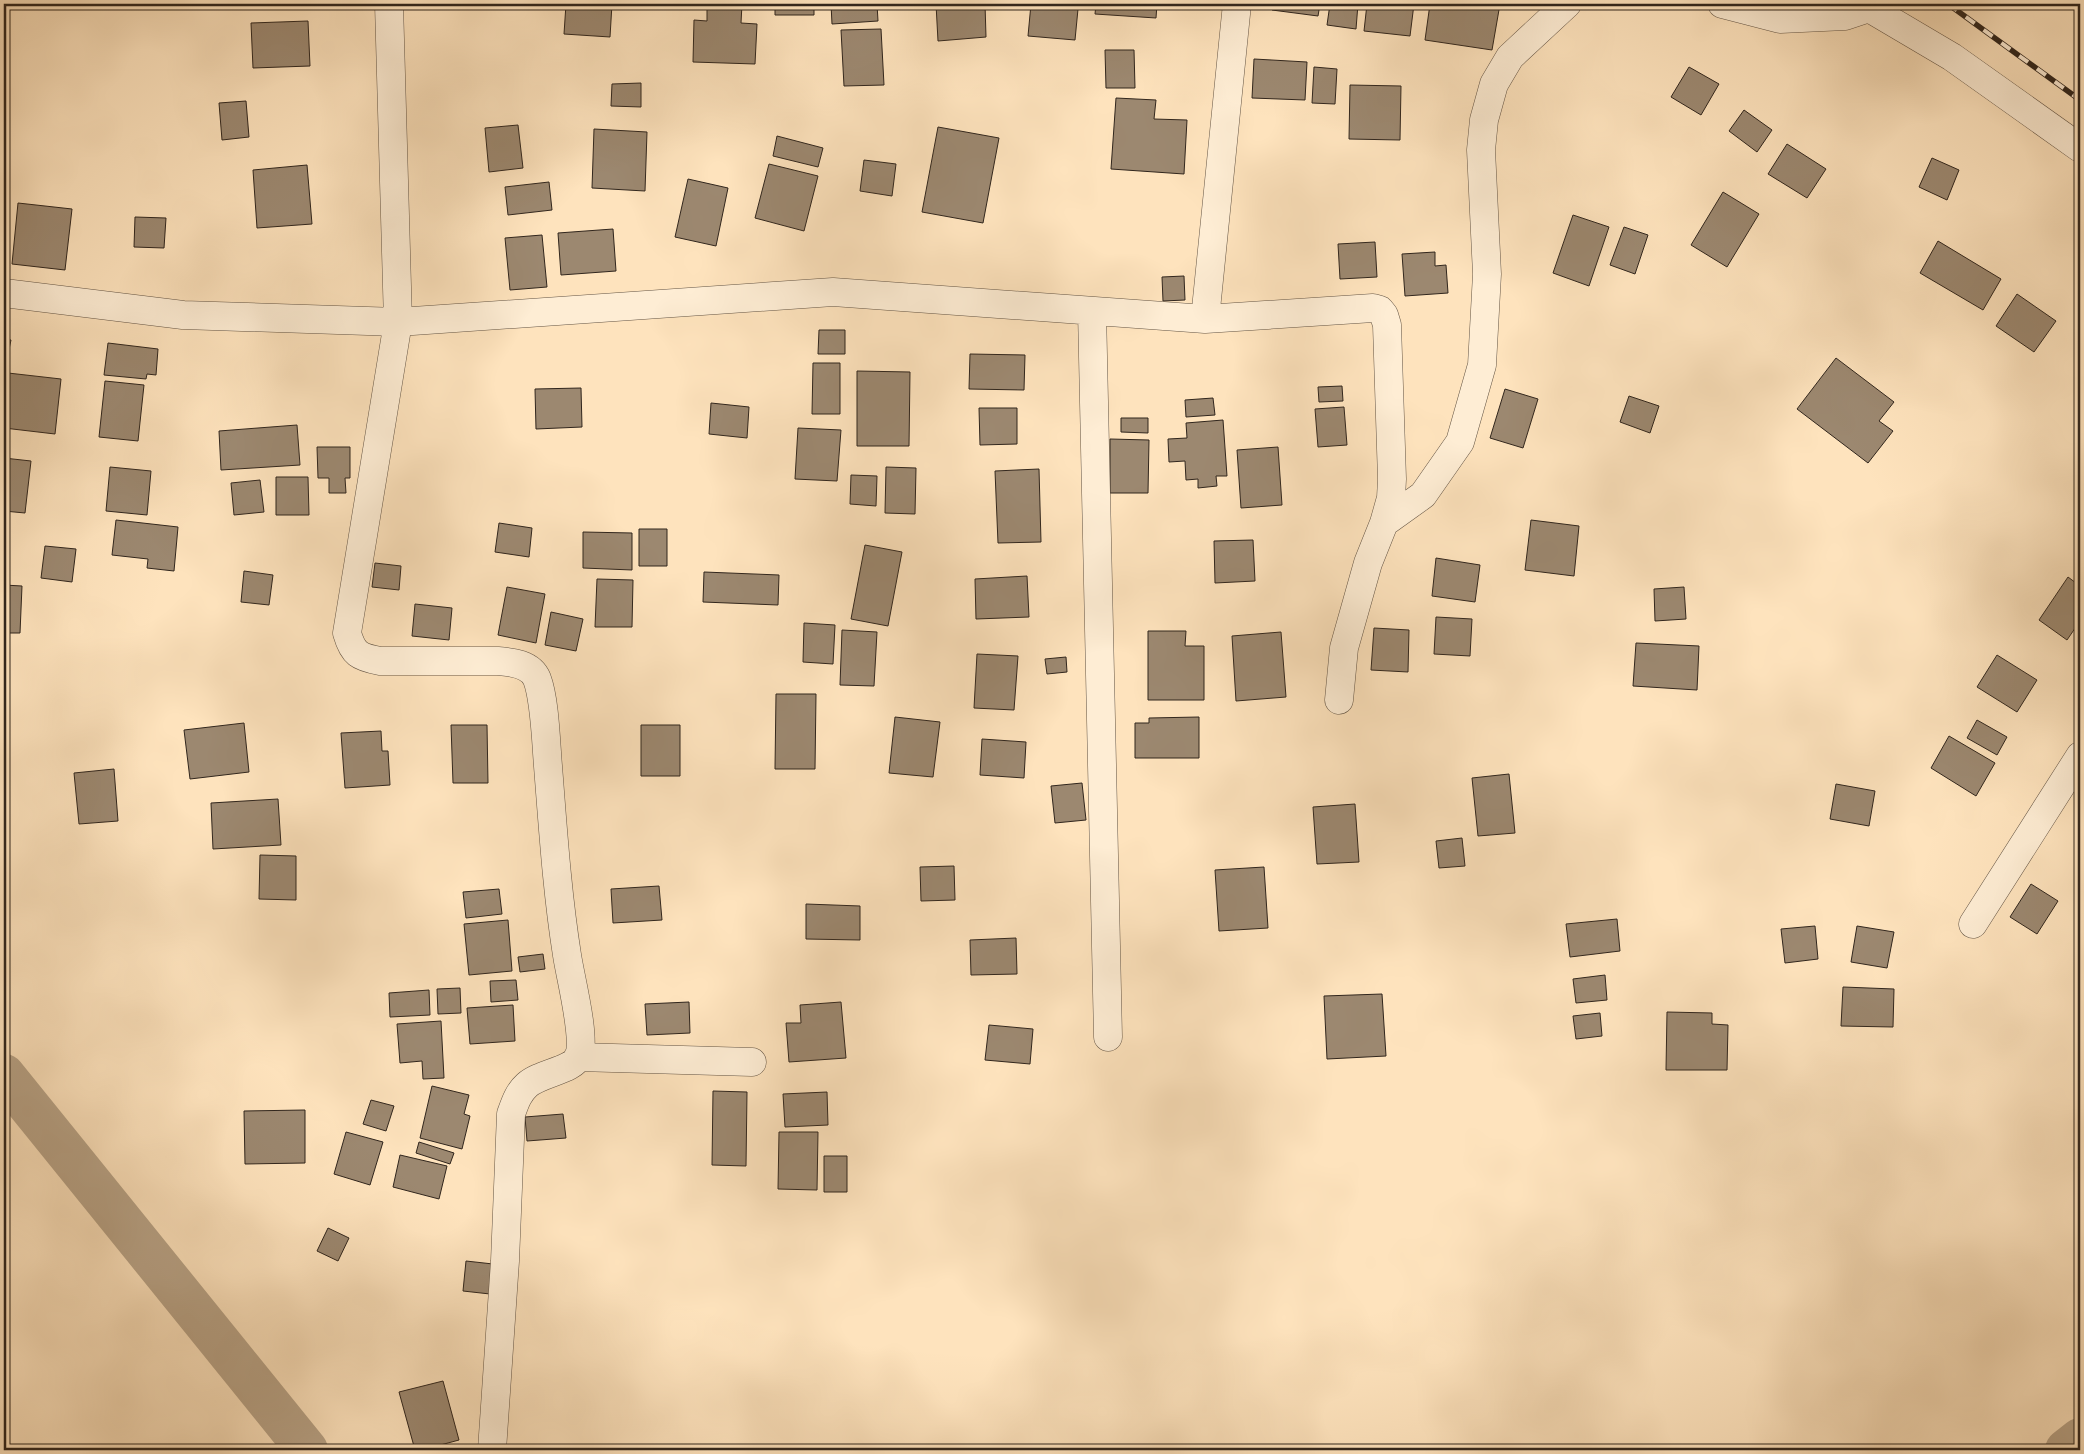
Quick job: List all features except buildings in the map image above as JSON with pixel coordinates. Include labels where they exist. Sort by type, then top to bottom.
[{"type":"street","points":[[389,4],[398,322],[347,633],[350,645],[356,653],[364,658],[380,661],[498,661],[517,663],[528,669],[536,677],[546,739],[562,922],[581,1048],[578,1058],[573,1064],[541,1076],[527,1085],[516,1099],[511,1114],[505,1261],[492,1450]]},
{"type":"street","points":[[1205,319],[1237,4]]},
{"type":"street","points":[[1384,523],[1423,495],[1460,442],[1482,365],[1487,274],[1481,150],[1484,120],[1494,84],[1510,57],[1567,4]]},
{"type":"street","points":[[1722,4],[1780,19],[1845,16],[1870,6],[1952,57],[2080,148]]},
{"type":"street","points":[[4,293],[183,315],[398,322],[833,292],[1205,319],[1362,308],[1380,310],[1384,315],[1388,341],[1391,498],[1384,523],[1368,563],[1344,648],[1339,700]]},
{"type":"street","points":[[1092,311],[1108,1037]]},
{"type":"street","points":[[1973,924],[2080,756]]},
{"type":"street","points":[[578,1058],[752,1062]]},
{"type":"waterway","points":[[4,1075],[307,1450]]},
{"type":"waterway","points":[[2066,1450],[2080,1439]]},
{"type":"railway","points":[[1948,4],[2080,100]]}]
